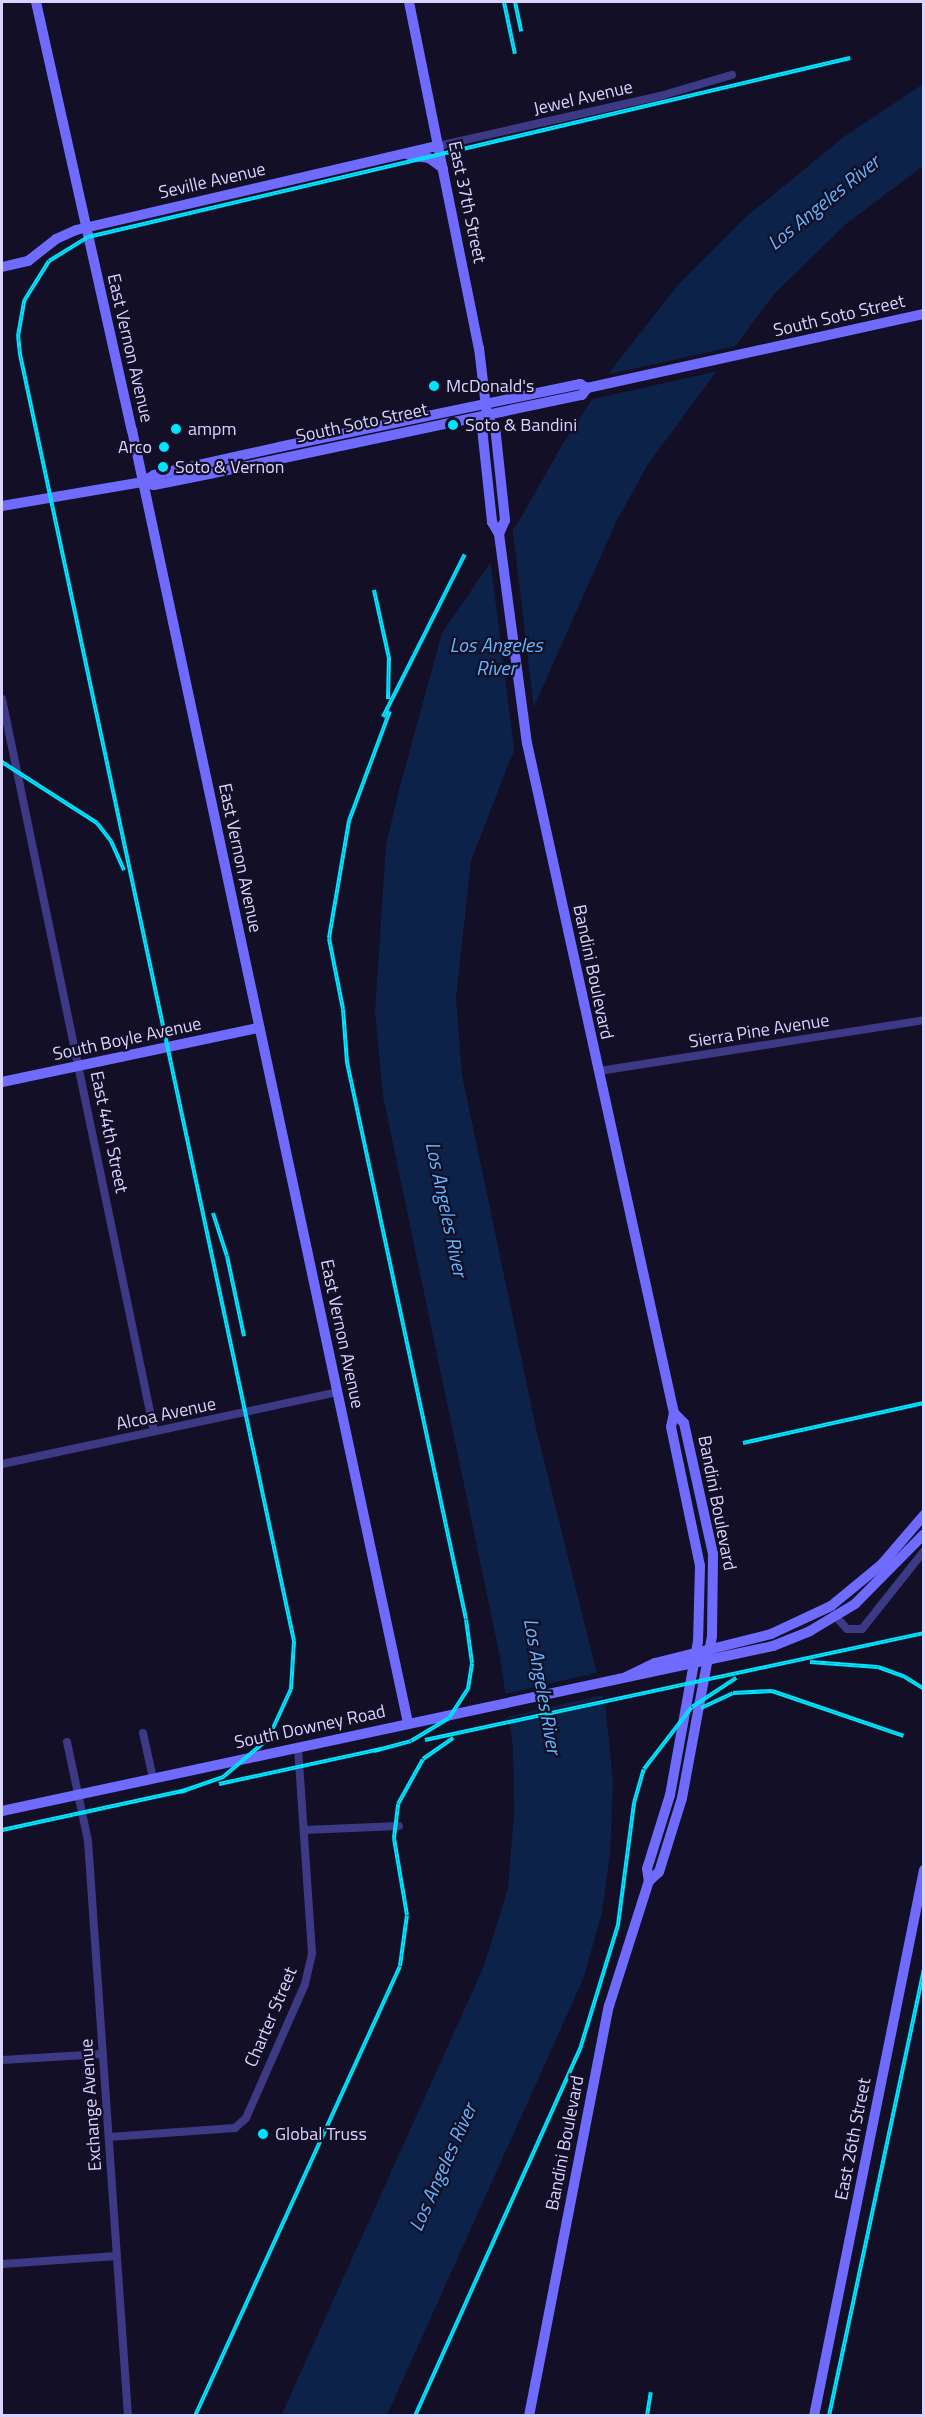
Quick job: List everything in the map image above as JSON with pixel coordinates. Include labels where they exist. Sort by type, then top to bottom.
[{"type":"main road","name":"East Vernon Avenue","points":[[36,2],[142,482],[408,1723]]},
{"type":"main road","name":"East 37th Street","points":[[409,2],[473,315],[487,412]]},
{"type":"main road","name":"Seville Avenue","points":[[2,267],[28,261],[63,235],[86,227],[438,146]]},
{"type":"main road","points":[[400,154],[425,157],[443,168]]},
{"type":"main road","name":"South Soto Street","points":[[2,506],[142,482],[154,475],[487,412],[580,384],[587,388],[924,314]]},
{"type":"main road","name":"Bandini Boulevard","points":[[487,412],[482,428],[492,522],[499,534],[527,743],[674,1413],[670,1427],[702,1579],[690,1683],[670,1795],[646,1869],[649,1881]]},
{"type":"main road","name":"South Boyle Avenue","points":[[2,1082],[259,1028]]},
{"type":"main road","name":"Bandini Boulevard","points":[[529,2415],[609,2006],[649,1881],[659,1872],[682,1798],[716,1609],[713,1554],[684,1423],[674,1413]]},
{"type":"main road","name":"South Downey Road","points":[[626,1677],[655,1663],[771,1634],[831,1606],[882,1564],[924,1515]]},
{"type":"main road","name":"South Downey Road","points":[[2,1811],[626,1677],[667,1671],[781,1644],[836,1617],[873,1590],[924,1534]]},
{"type":"main road","points":[[667,1671],[679,1673],[690,1683]]},
{"type":"main road","name":"East 26th Street","points":[[814,2415],[924,1870]]},
{"type":"street","name":"Jewel Avenue","points":[[438,146],[660,96],[732,75]]},
{"type":"street","name":"East 44th Street","points":[[2,699],[154,1431]]},
{"type":"street","name":"Sierra Pine Avenue","points":[[599,1071],[924,1020]]},
{"type":"street","name":"Alcoa Avenue","points":[[2,1464],[337,1392]]},
{"type":"street","points":[[836,1617],[849,1630],[862,1629],[924,1551]]},
{"type":"street","points":[[143,1733],[153,1778]]},
{"type":"street","name":"Exchange Avenue","points":[[67,1742],[88,1841],[128,2415]]},
{"type":"street","name":"Charter Street","points":[[109,2137],[228,2128],[244,2121],[305,1984],[312,1953],[298,1748]]},
{"type":"street","points":[[304,1830],[399,1826]]},
{"type":"street","points":[[2,2060],[103,2054]]},
{"type":"street","points":[[2,2264],[117,2256]]},
{"type":"water","name":"Los Angeles River","points":[[923,84],[923,166],[846,224],[774,294],[648,464],[616,522],[508,765],[471,861],[456,998],[462,1075],[536,1428],[606,1710],[613,1783],[610,1855],[602,1912],[584,1977],[387,2415],[281,2416],[484,1966],[508,1888],[514,1813],[513,1748],[500,1657],[383,1096],[375,1012],[386,845],[442,633],[519,521],[564,442],[615,365],[678,285],[746,217],[845,136]]},
{"type":"pier","points":[[736,346],[718,371],[589,400],[605,375]]},
{"type":"pier","points":[[512,525],[535,717],[515,757],[490,558]]},
{"type":"pier","points":[[600,1672],[605,1694],[508,1717],[503,1694]]},
{"type":"pier","points":[[606,1698],[607,1702],[506,1724],[506,1719]]},
{"type":"railway","points":[[504,2],[515,54]]},
{"type":"railway","points":[[515,2],[521,31]]},
{"type":"railway","points":[[180,1792],[223,1777],[268,1739],[291,1689],[294,1641],[20,354],[18,336],[24,301],[49,261],[88,237],[850,58]]},
{"type":"railway","points":[[383,717],[465,554]]},
{"type":"railway","points":[[374,590],[389,658],[388,699]]},
{"type":"railway","points":[[374,1751],[411,1741],[449,1718],[468,1689],[472,1663],[466,1619],[347,1062],[343,1009],[329,938],[349,821],[390,711]]},
{"type":"railway","points":[[2,762],[97,823],[111,841],[124,870]]},
{"type":"railway","points":[[213,1213],[227,1256],[244,1336]]},
{"type":"railway","points":[[743,1443],[924,1403]]},
{"type":"railway","points":[[425,1740],[924,1633]]},
{"type":"railway","points":[[810,1662],[878,1667],[905,1677],[924,1689]]},
{"type":"railway","points":[[415,2416],[581,2046],[618,1925],[634,1803],[644,1769],[692,1707],[736,1678]]},
{"type":"railway","points":[[701,1708],[733,1693],[772,1691],[904,1736]]},
{"type":"railway","points":[[195,2416],[400,1966],[407,1915],[394,1838],[398,1804],[423,1759],[453,1738]]},
{"type":"railway","points":[[219,1784],[381,1749]]},
{"type":"railway","points":[[2,1830],[187,1790]]},
{"type":"railway","points":[[829,2416],[924,1968]]},
{"type":"railway","points":[[647,2416],[651,2392]]},
{"type":"place","name":"McDonald's","points":[[434,386]]},
{"type":"place","name":"Soto & Bandini","points":[[453,425]]},
{"type":"place","name":"ampm","points":[[176,429]]},
{"type":"place","name":"Arco","points":[[164,447]]},
{"type":"place","name":"Soto & Vernon","points":[[163,467]]},
{"type":"place","name":"Global Truss","points":[[263,2134]]}]
